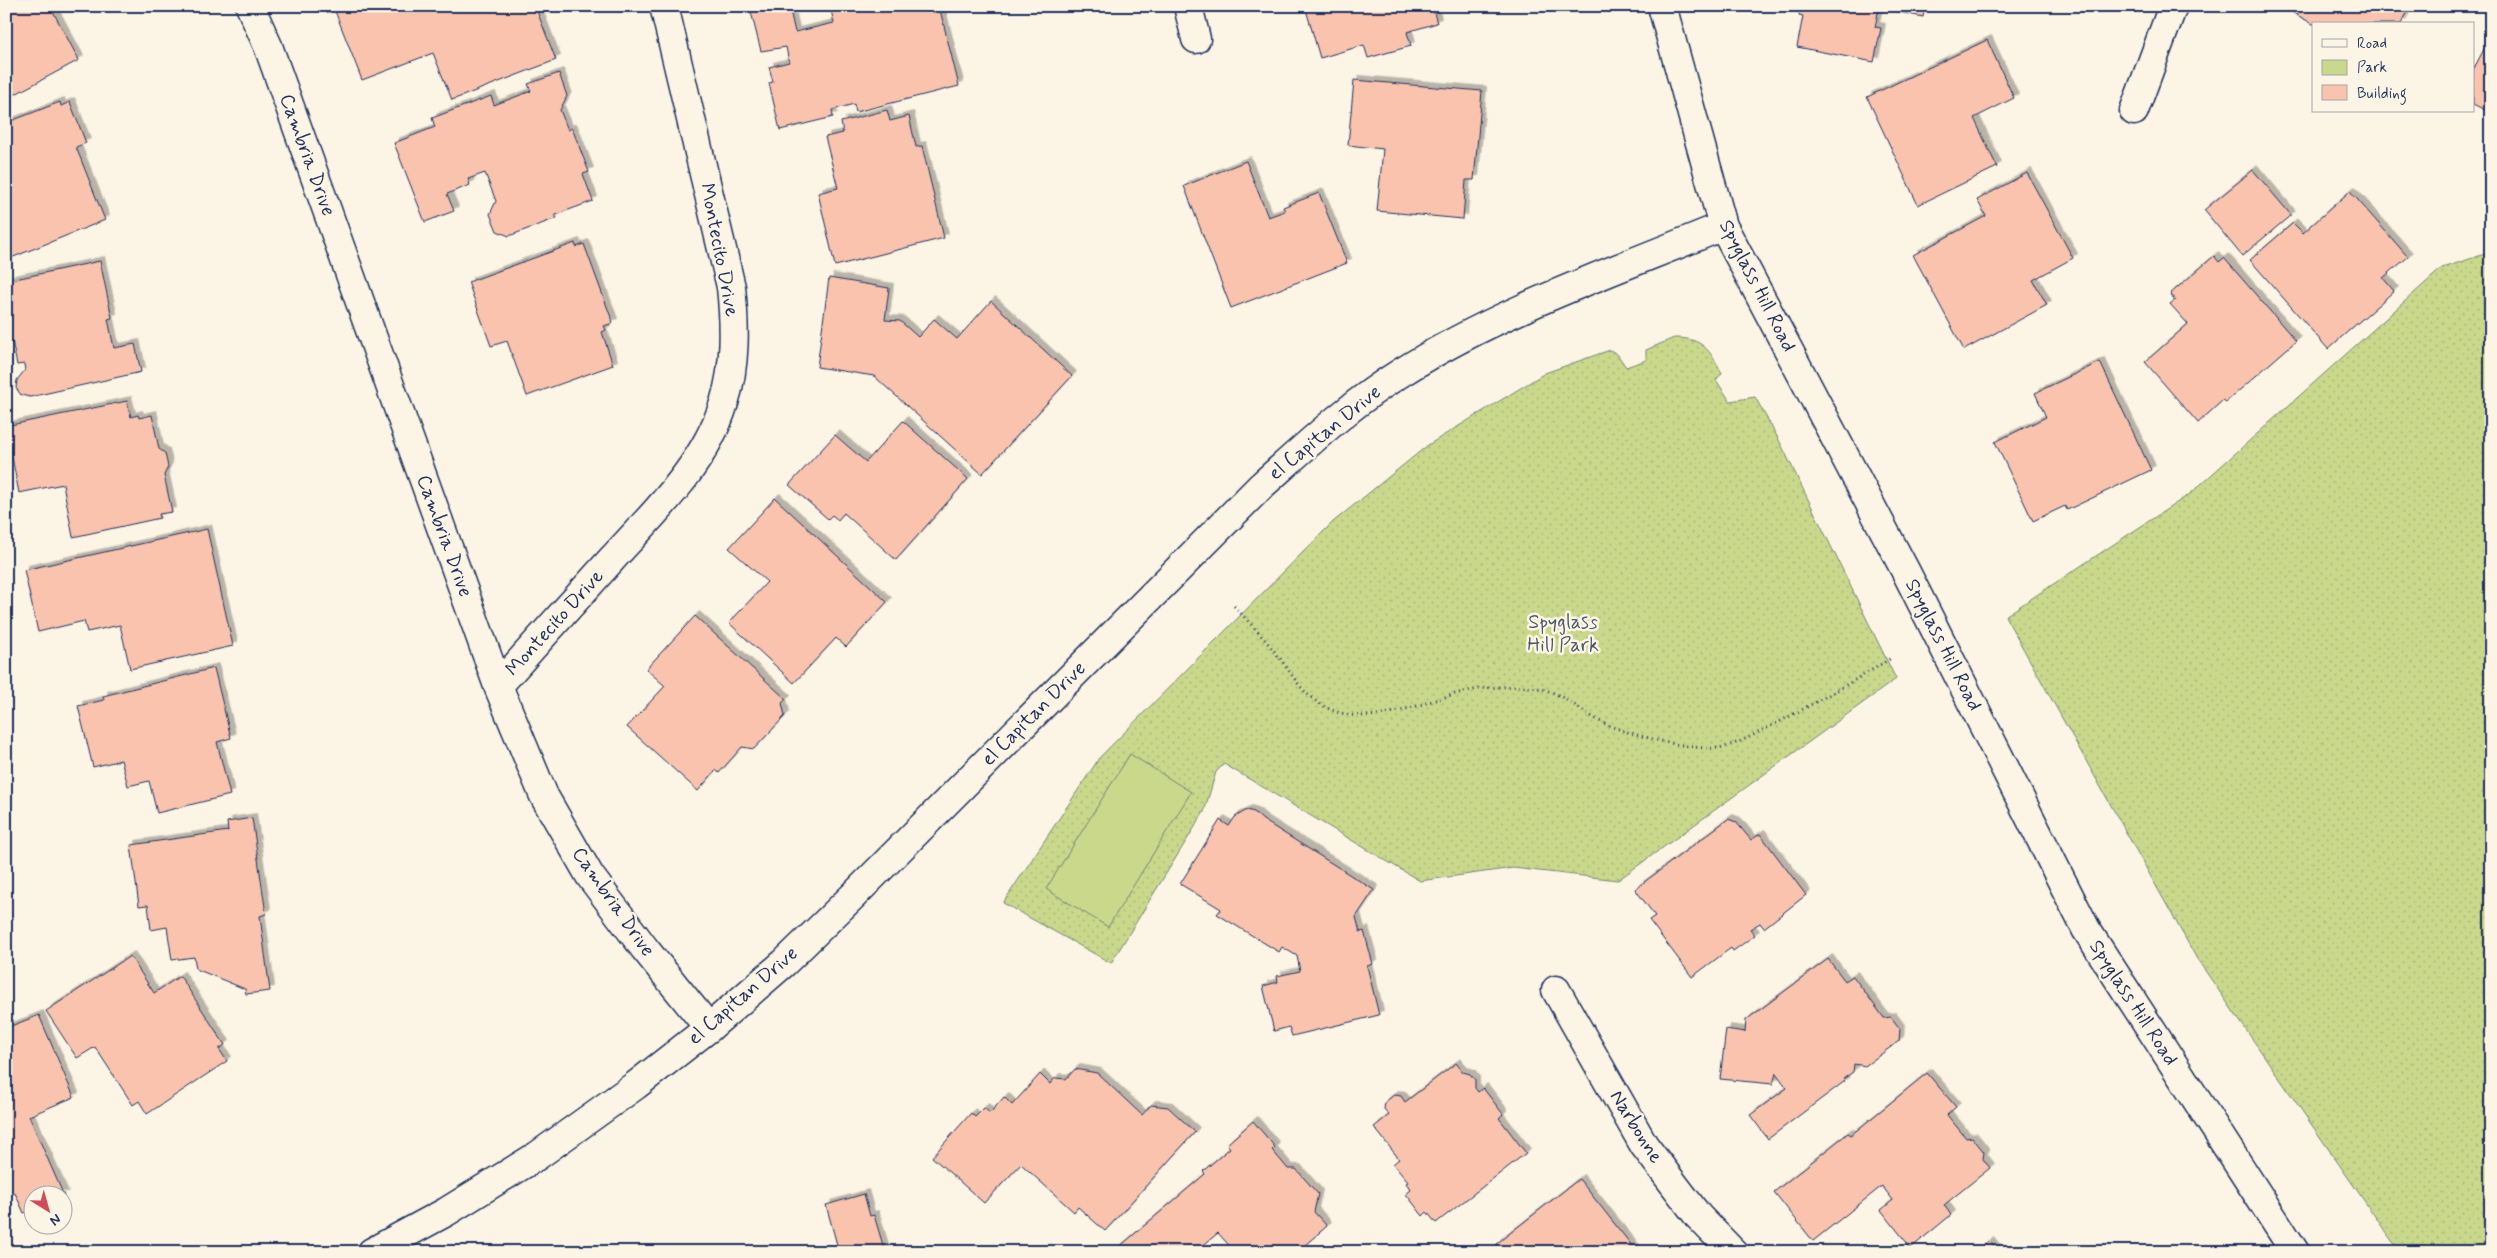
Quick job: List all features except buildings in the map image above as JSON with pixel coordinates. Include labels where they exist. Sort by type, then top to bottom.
[{"type":"street","name":"Cambria Drive","points":[[250,6],[268,46],[498,686],[544,796],[590,876],[645,949],[709,1028]]},
{"type":"street","name":"Montecito Drive","points":[[498,686],[672,493],[703,451],[724,403],[732,364],[735,326],[731,287],[664,6]]},
{"type":"street","points":[[1188,6],[1196,39]]},
{"type":"street","name":"Spyglass Hill Road","points":[[1662,6],[1723,226],[1906,572],[2086,929],[2295,1252]]},
{"type":"street","points":[[2134,112],[2173,6]]},
{"type":"street","name":"el Capitan Drive","points":[[372,1252],[446,1212],[537,1156],[636,1085],[709,1028],[784,963],[854,895],[1254,493],[1328,425],[1402,372],[1484,325],[1723,226]]},
{"type":"street","name":"Narbonne","points":[[1556,990],[1644,1145],[1698,1216],[1732,1252]]},
{"type":"path","points":[[1234,606],[1277,654],[1312,699],[1332,710],[1369,717],[1401,712],[1462,692],[1501,687],[1542,689],[1572,703],[1607,725],[1642,736],[1692,746],[1722,748],[1753,735],[1826,697],[1893,657]]},
{"type":"green space","points":[[2491,252],[2491,1252],[2402,1252],[2392,1241],[2197,959],[2005,616],[2190,494],[2442,268]]},
{"type":"green space","name":"Spyglass Hill Park","points":[[1674,338],[1692,340],[1709,351],[1722,373],[1716,380],[1730,401],[1755,397],[1779,440],[1896,679],[1618,880],[1513,868],[1420,881],[1224,764],[1216,772],[1204,812],[1111,963],[1003,903],[1100,757],[1333,522],[1428,445],[1545,373],[1610,350],[1617,354],[1626,367],[1646,360],[1646,350]]},
{"type":"green space","points":[[1130,754],[1191,792],[1108,927],[1046,889]]}]
